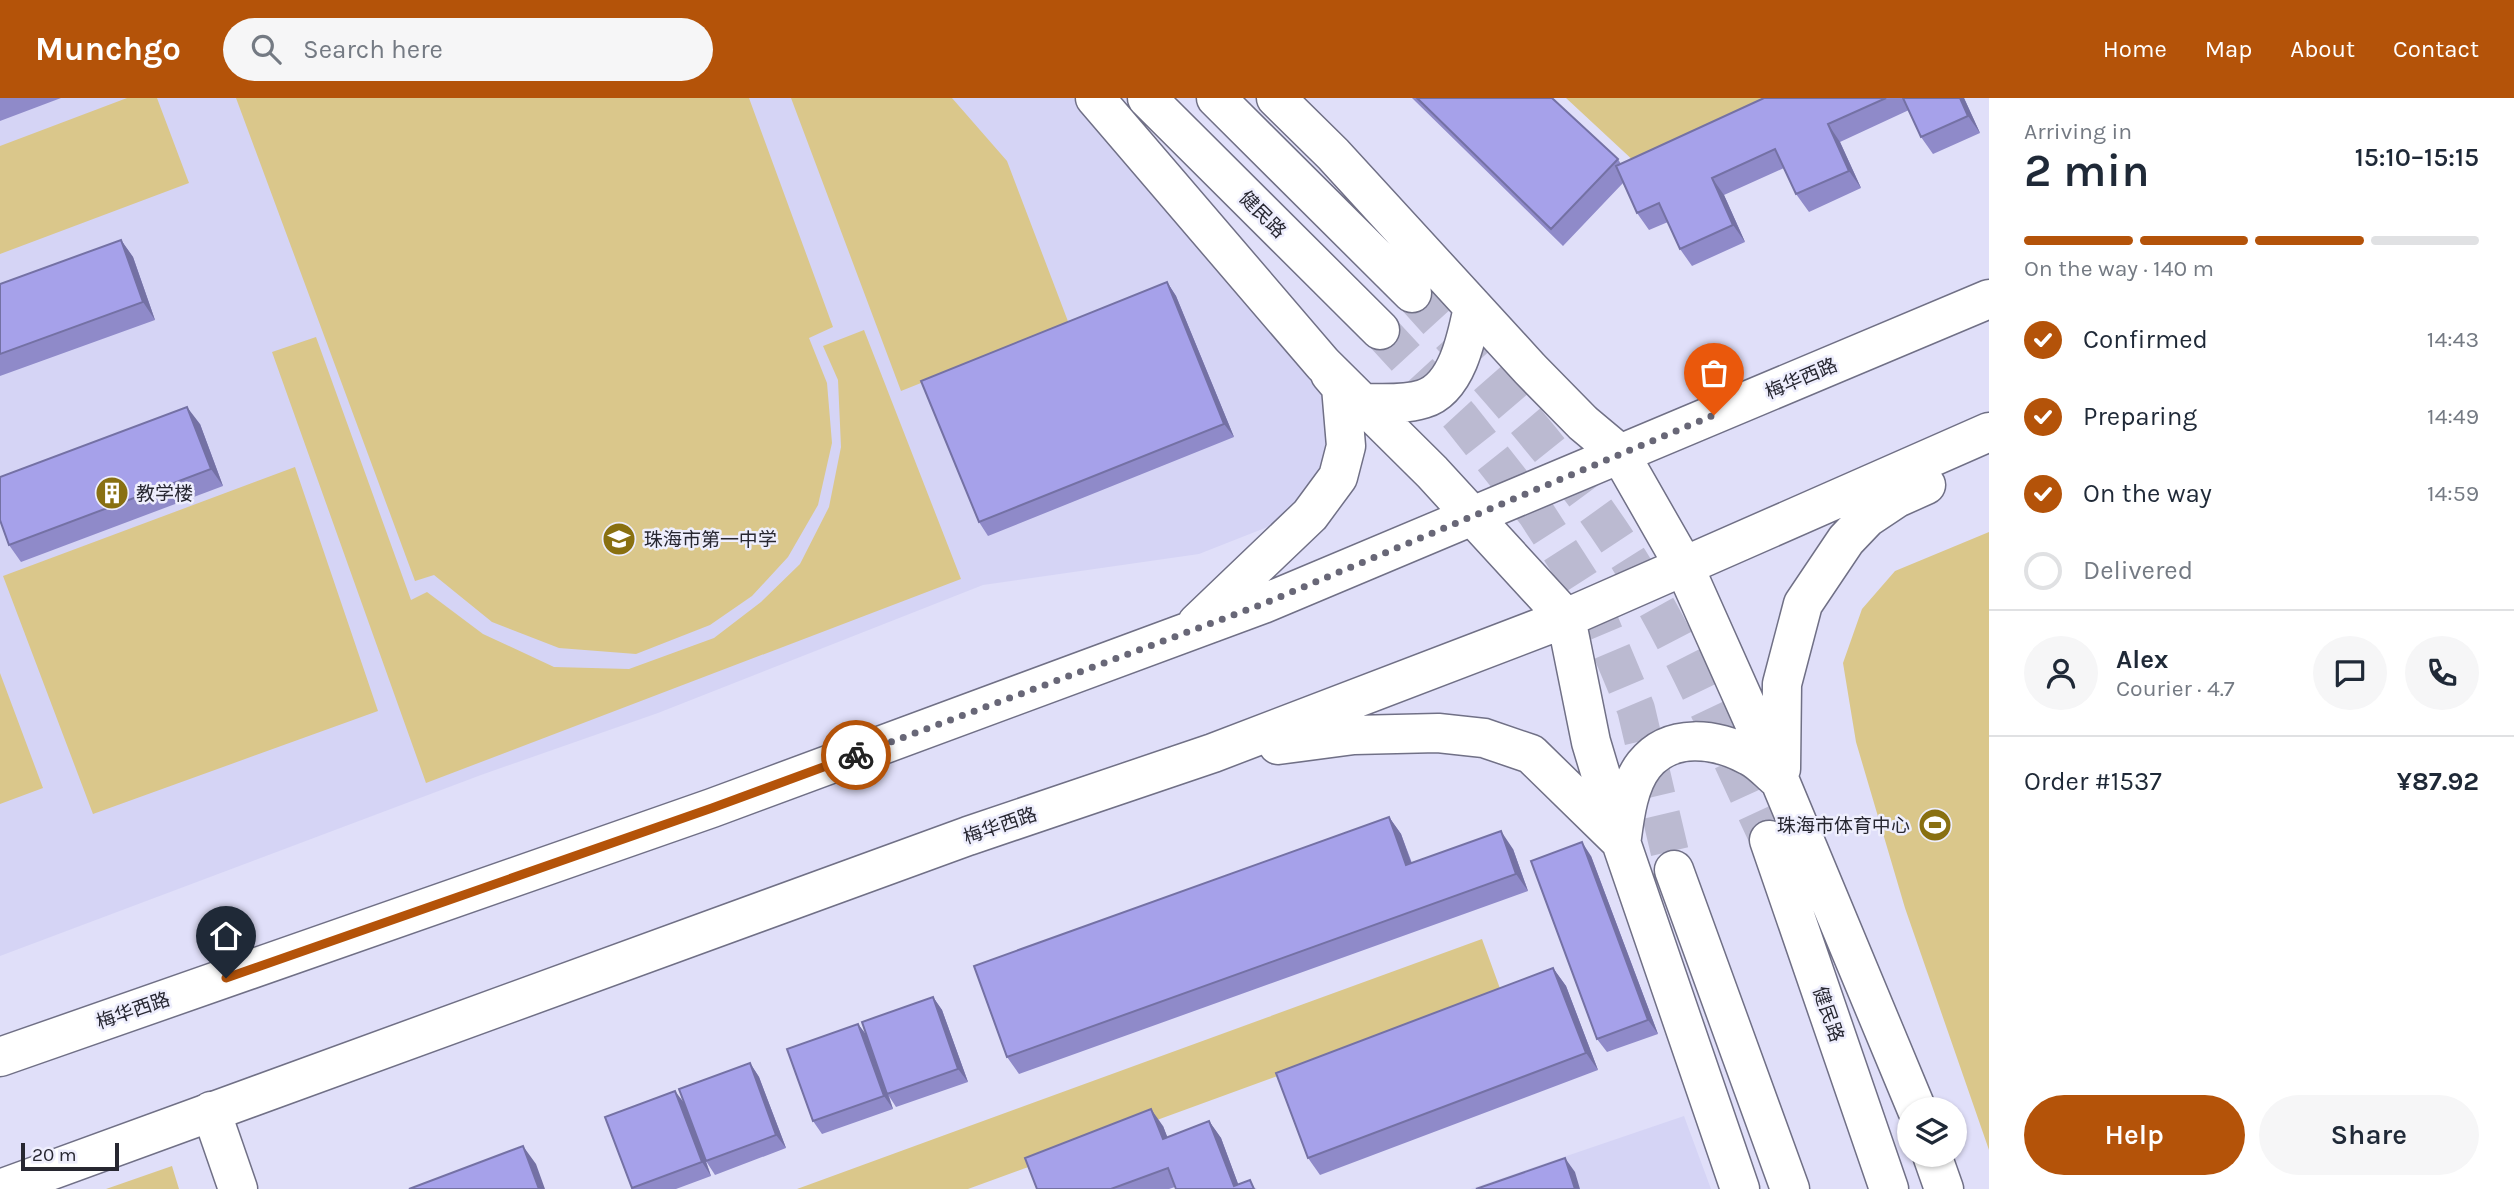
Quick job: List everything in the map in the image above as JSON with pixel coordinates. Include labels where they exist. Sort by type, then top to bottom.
[{"type":"main road","points":[[1095,98],[1340,387],[1346,446],[1338,477],[1310,515],[1187,632]]},
{"type":"main road","name":"健民路","points":[[1147,98],[1380,330]]},
{"type":"main road","points":[[1216,98],[1412,293]]},
{"type":"main road","points":[[1276,98],[1333,154],[1472,307],[1583,422],[1620,454],[1684,566],[1780,781],[1912,1097]]},
{"type":"main road","name":"梅华西路","points":[[0,1057],[712,808],[1263,604],[1989,299]]},
{"type":"main road","points":[[1363,403],[1400,403],[1425,399],[1441,387],[1457,365],[1466,342],[1472,307]]},
{"type":"main road","points":[[1323,364],[1473,516],[1566,618],[1591,743],[1621,842],[1740,1189]]},
{"type":"main road","name":"梅华西路","points":[[0,1189],[968,836],[1213,753],[1566,618],[1989,432]]},
{"type":"main road","points":[[1780,781],[1782,684],[1804,604],[1846,540],[1867,518],[1898,498],[1989,456]]},
{"type":"main road","points":[[1213,753],[1354,735],[1438,733],[1484,738],[1531,754],[1621,842]]},
{"type":"main road","points":[[1621,842],[1625,812],[1634,785],[1643,765],[1663,748],[1686,741],[1714,742],[1751,756],[1780,781]]},
{"type":"main road","name":"健民路","points":[[1769,840],[1889,1189]]},
{"type":"main road","points":[[1674,870],[1790,1189]]},
{"type":"main road","points":[[211,1111],[238,1189]]},
{"type":"main road","points":[[1936,1167],[1944,1189]]},
{"type":"shaded area","name":"珠海市第一中学","points":[[0,98],[1073,98],[1282,306],[1336,421],[1320,498],[1278,523],[1199,554],[983,585],[658,713],[481,775],[0,956]]},
{"type":"shaded area","points":[[127,98],[157,98],[189,183],[0,254],[0,146]]},
{"type":"shaded area","points":[[236,98],[749,98],[833,327],[809,338],[827,383],[832,443],[818,505],[788,557],[752,596],[710,625],[636,654],[559,648],[492,622],[434,575],[415,581]]},
{"type":"shaded area","points":[[791,98],[952,98],[1007,161],[1069,324],[901,391]]},
{"type":"shaded area","points":[[1566,98],[1789,98],[1637,164]]},
{"type":"shaded area","points":[[864,330],[961,579],[426,783],[272,352],[316,337],[411,600],[427,592],[483,634],[554,667],[629,669],[714,638],[761,602],[800,564],[829,507],[841,447],[838,380],[823,346]]},
{"type":"shaded area","points":[[295,467],[378,711],[93,814],[3,576]]},
{"type":"shaded area","name":"珠海市体育中心","points":[[1989,532],[1989,1150],[1905,908],[1856,742],[1843,663],[1862,609],[1895,571]]},
{"type":"shaded area","points":[[0,673],[43,788],[0,804]]},
{"type":"shaded area","points":[[1482,939],[1502,994],[968,1189],[797,1189]]},
{"type":"shaded area","points":[[1684,1116],[1711,1189],[1470,1189]]},
{"type":"shaded area","points":[[172,1166],[179,1189],[106,1189]]},
{"type":"building","points":[[1417,98],[1552,98],[1618,159],[1551,229]]},
{"type":"building","points":[[1764,98],[1886,98],[1828,124],[1849,171],[1796,194],[1775,149],[1712,178],[1733,225],[1680,249],[1659,203],[1637,213],[1616,166]]},
{"type":"building","points":[[1903,98],[1960,98],[1968,116],[1921,137]]},
{"type":"building","points":[[121,240],[143,302],[0,354],[0,284]]},
{"type":"building","points":[[1167,282],[1224,424],[979,522],[921,381]]},
{"type":"building","name":"教学楼","points":[[187,407],[211,469],[9,545],[0,520],[0,477]]},
{"type":"building","points":[[1389,817],[1406,865],[1501,831],[1516,874],[1007,1057],[974,966]]},
{"type":"building","points":[[1582,842],[1648,1020],[1597,1039],[1531,861]]},
{"type":"building","points":[[1553,968],[1586,1053],[1308,1158],[1276,1073]]},
{"type":"building","points":[[933,997],[958,1069],[887,1094],[862,1022]]},
{"type":"building","points":[[858,1024],[884,1096],[813,1121],[787,1049]]},
{"type":"building","points":[[750,1063],[776,1135],[706,1161],[679,1089]]},
{"type":"building","points":[[675,1091],[702,1162],[632,1188],[605,1117]]},
{"type":"building","points":[[1151,1109],[1163,1139],[1209,1121],[1234,1186],[1250,1180],[1254,1189],[1176,1189],[1168,1168],[1111,1189],[1037,1189],[1025,1158]]},
{"type":"building","points":[[523,1146],[539,1189],[409,1189]]},
{"type":"building","points":[[1565,1158],[1575,1189],[1476,1189]]},
{"type":"tunnel","points":[[1412,293],[1554,455],[1629,560],[1686,662],[1769,840]]},
{"type":"tunnel","points":[[1380,330],[1460,417],[1536,513],[1587,592],[1636,709],[1674,870]]},
{"type":"way so far","points":[[856,755],[1263,604],[1714,415]]},
{"type":"place","name":"教学楼","points":[[112,493]]},
{"type":"place","name":"珠海市第一中学","points":[[619,539]]},
{"type":"place","name":"珠海市体育中心","points":[[1935,825]]},
{"type":"route","points":[[226,978],[856,755]]}]
